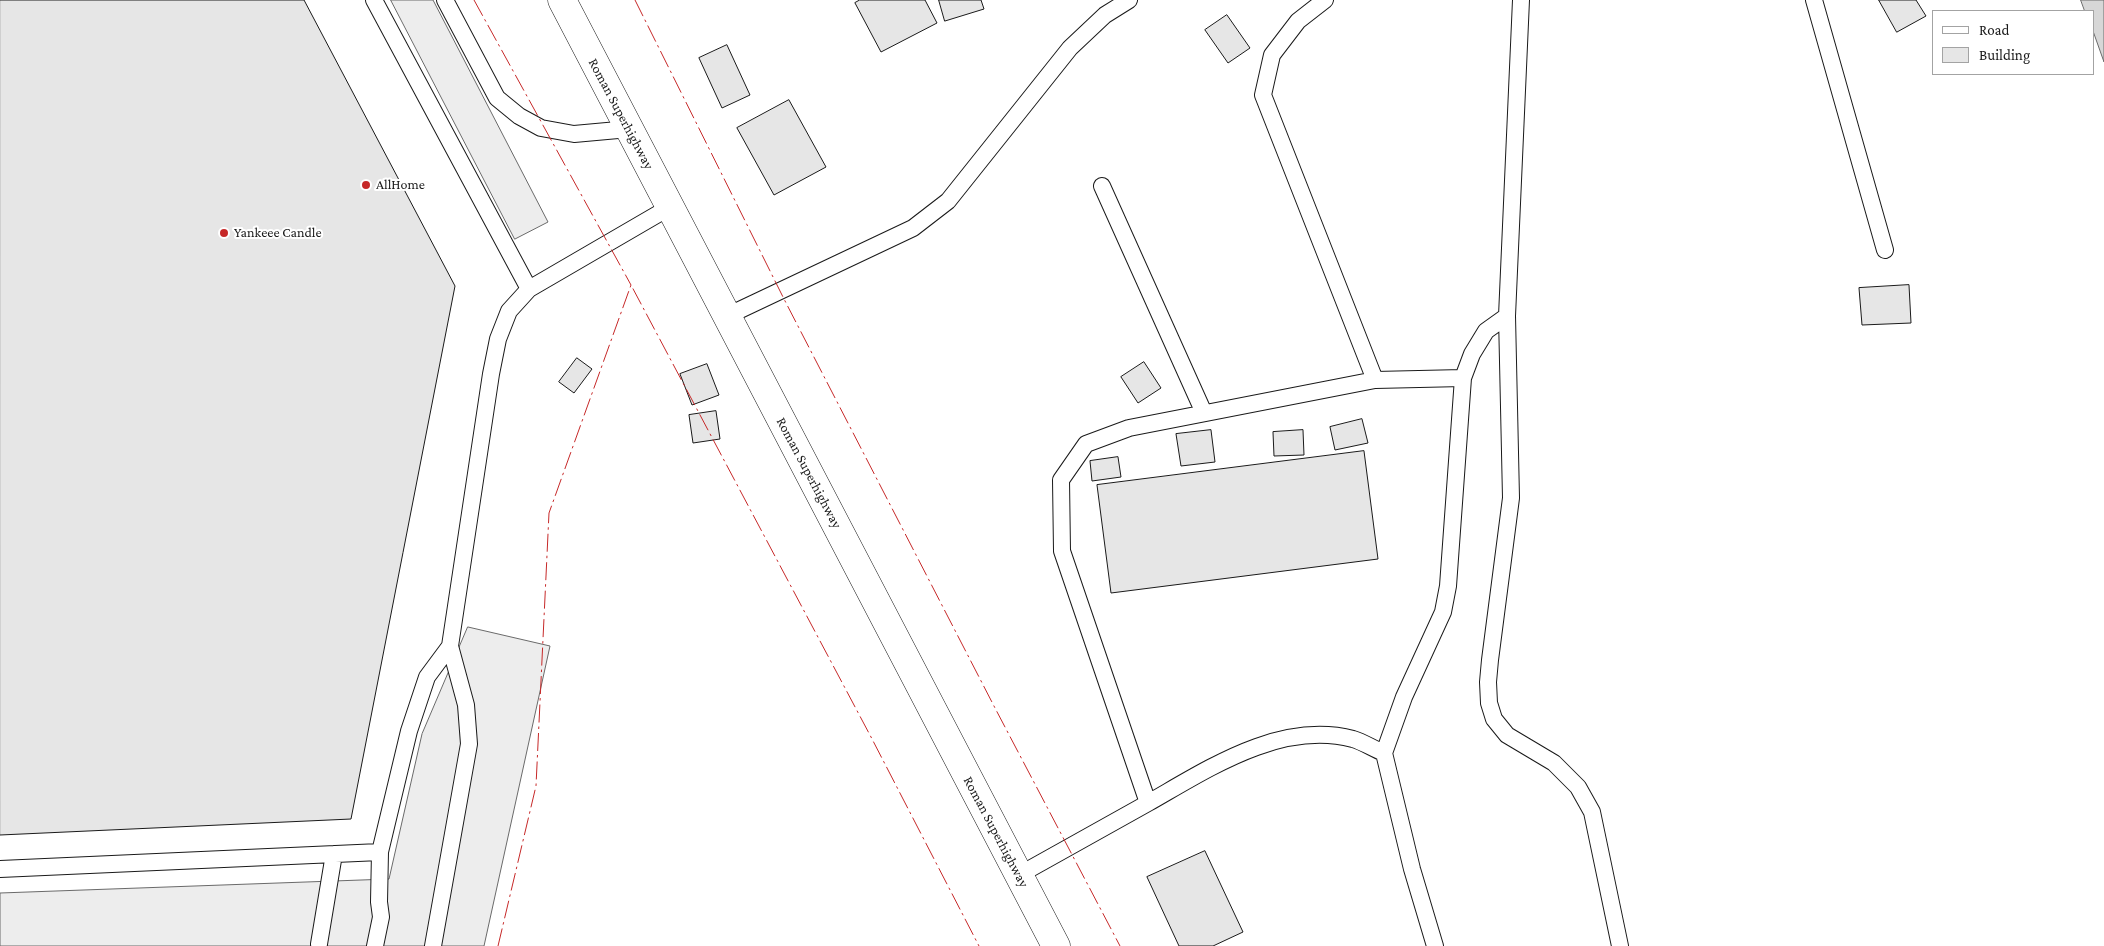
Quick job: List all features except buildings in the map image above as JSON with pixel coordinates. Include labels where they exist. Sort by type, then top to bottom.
[{"type":"main road","name":"Roman Superhighway","points":[[562,0],[1056,946]]},
{"type":"lane","points":[[374,0],[529,289]]},
{"type":"lane","points":[[445,0],[497,98],[519,116],[541,128],[574,134],[629,129]]},
{"type":"lane","points":[[727,316],[889,240],[920,223],[948,201],[1070,48],[1105,15],[1129,0]]},
{"type":"lane","points":[[1325,0],[1298,21],[1272,55],[1263,96],[1375,380]]},
{"type":"lane","points":[[1521,0],[1507,316],[1511,498],[1490,660],[1489,703],[1494,719],[1507,735],[1554,763],[1578,787],[1592,812],[1620,946]]},
{"type":"lane","points":[[1814,0],[1885,250]]},
{"type":"lane","points":[[1102,186],[1204,413]]},
{"type":"lane","points":[[433,946],[469,744],[466,705],[450,646],[498,340],[509,312],[529,289],[670,207]]},
{"type":"lane","points":[[1435,946],[1412,869],[1384,753],[1404,697],[1443,612],[1448,586],[1463,378],[1472,354],[1486,331],[1507,316]]},
{"type":"lane","points":[[1148,803],[1062,551],[1061,480],[1086,444],[1129,428],[1375,380],[1463,378]]},
{"type":"lane","points":[[375,946],[381,917],[379,902],[380,852],[409,731],[427,677],[450,646]]},
{"type":"lane","points":[[1019,874],[1214,765],[1257,746],[1290,738],[1323,735],[1353,740],[1384,753]]},
{"type":"lane","points":[[0,869],[380,852]]},
{"type":"lane","points":[[319,944],[334,854]]},
{"type":"shaded area","points":[[391,0],[433,0],[548,222],[515,239]]},
{"type":"shaded area","points":[[2081,0],[2104,0],[2104,62],[2094,34],[2094,10],[2085,10]]},
{"type":"shaded area","points":[[468,627],[550,646],[484,946],[0,946],[0,893],[389,879],[422,734]]},
{"type":"power","points":[[474,0],[631,285]]},
{"type":"power","points":[[635,0],[784,299],[1120,946]]},
{"type":"power","points":[[498,946],[536,786],[549,513],[631,285],[871,737],[979,946]]},
{"type":"place","name":"AllHome","points":[[366,185]]},
{"type":"place","name":"Yankeee Candle","points":[[224,233]]}]
